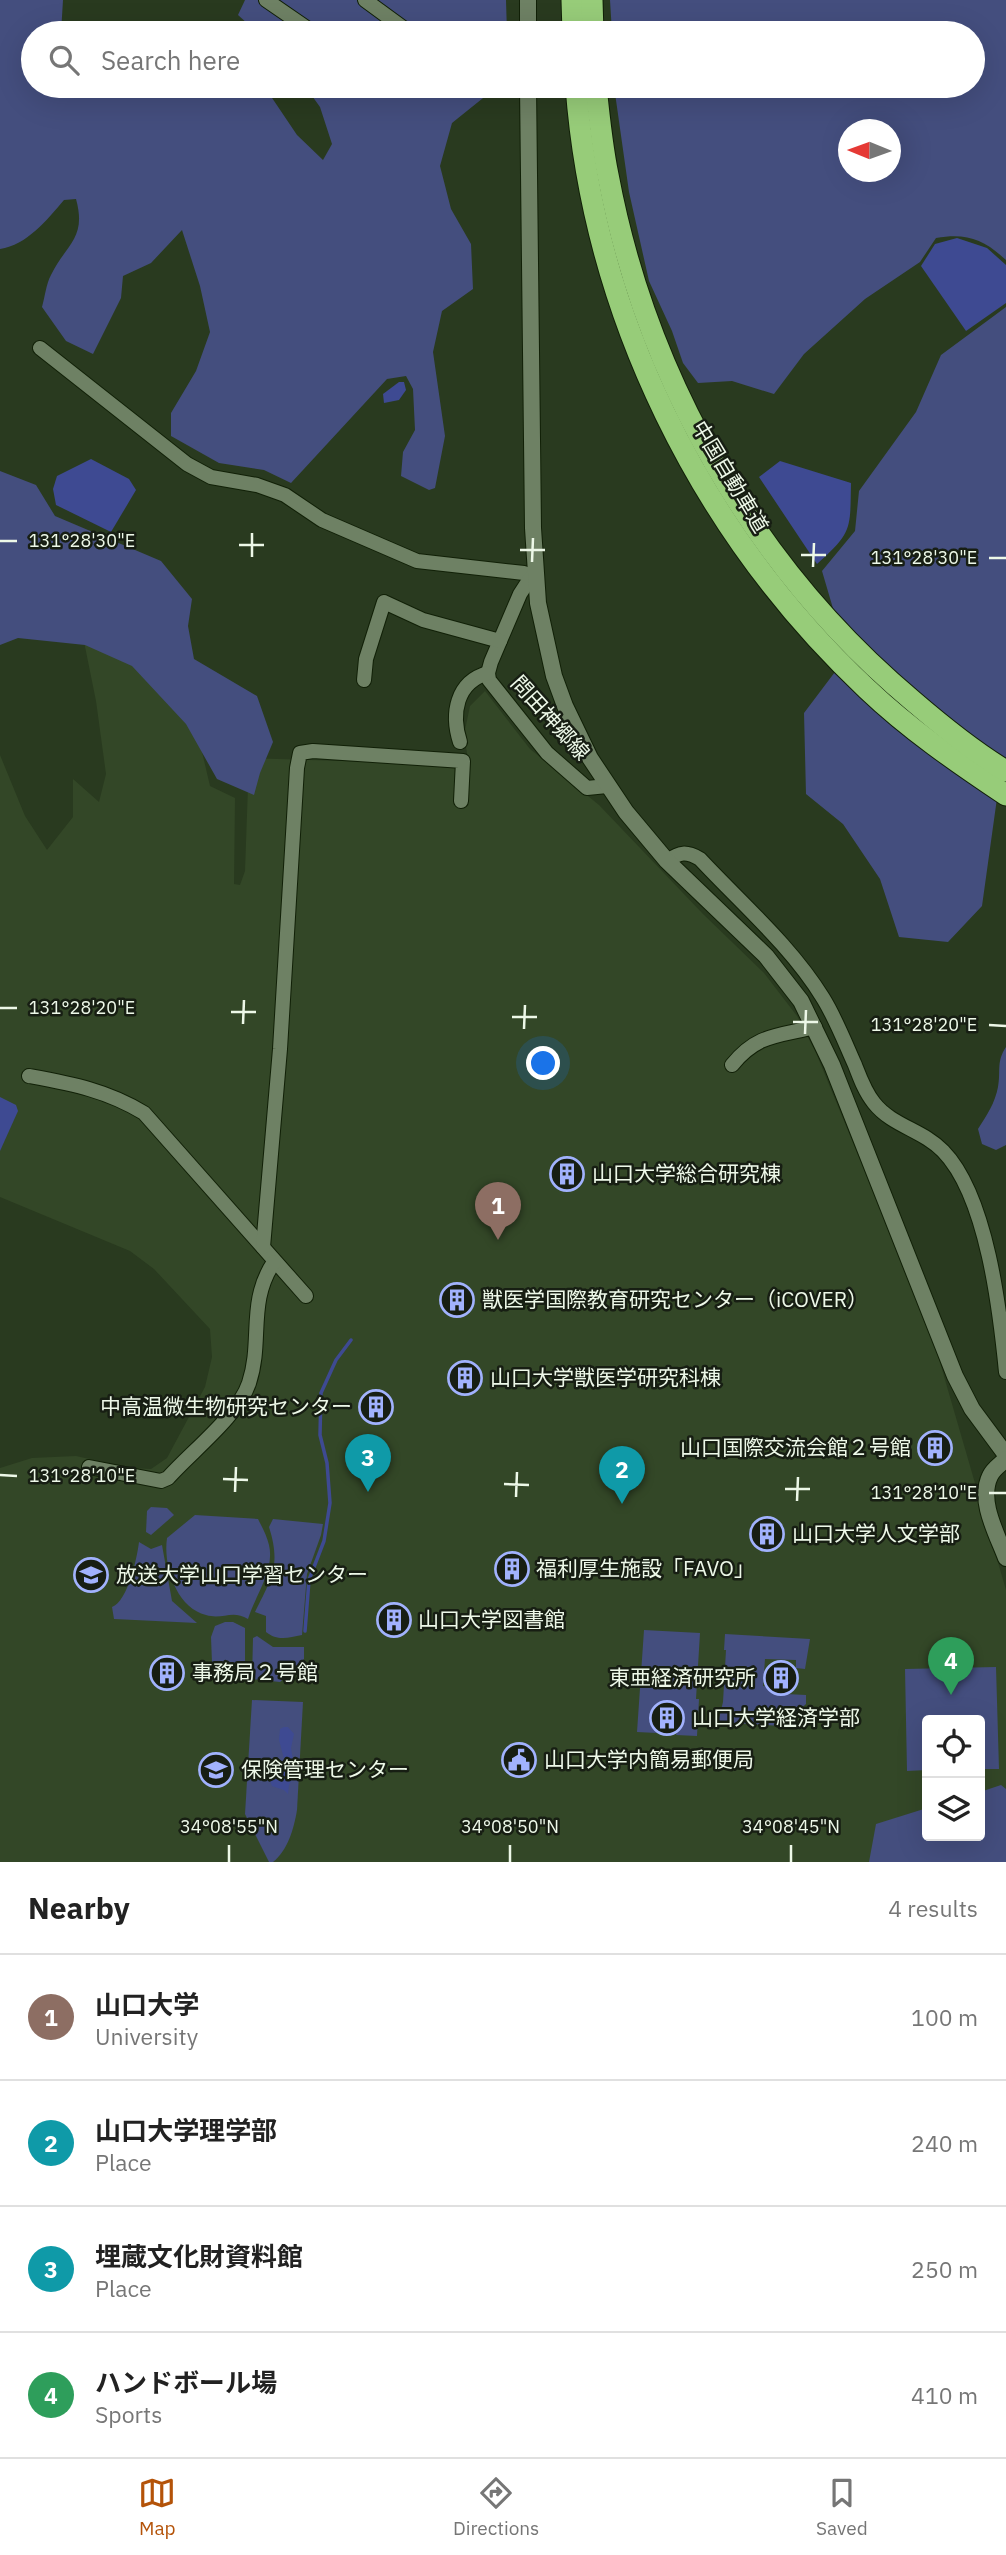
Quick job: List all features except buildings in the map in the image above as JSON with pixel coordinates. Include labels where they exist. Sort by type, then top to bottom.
[{"type":"highway","points":[[572,0],[573,21]]},
{"type":"highway","points":[[592,0],[593,21]]},
{"type":"highway","name":"中国自動車道","points":[[577,98],[588,175],[614,283],[654,392],[681,448],[746,552],[775,590],[843,665],[924,737],[1006,795]]},
{"type":"highway","name":"中国自動車道","points":[[598,98],[607,174],[633,277],[673,383],[699,437],[722,476],[789,575],[862,657],[946,729],[1006,771]]},
{"type":"street","points":[[266,0],[297,21]]},
{"type":"street","points":[[365,0],[394,21]]},
{"type":"street","points":[[528,0],[528,21]]},
{"type":"street","points":[[528,98],[533,577],[554,676],[578,733],[607,786],[647,839],[766,956],[795,993],[815,1027],[955,1376],[972,1409],[1006,1457],[991,1473],[986,1489],[987,1504],[1006,1558]]},
{"type":"street","points":[[40,348],[187,464],[211,477],[257,485],[285,495],[322,520],[417,561],[524,573],[533,577]]},
{"type":"street","name":"問田神郷線","points":[[533,577],[520,594],[488,673],[489,680],[547,753],[587,788],[607,786]]},
{"type":"street","points":[[364,680],[366,659],[384,601],[424,620],[500,641]]},
{"type":"street","points":[[460,742],[454,711],[459,697],[478,676],[488,673]]},
{"type":"street","points":[[263,1247],[280,1049],[300,753],[313,751],[463,761],[461,801]]},
{"type":"street","points":[[667,860],[686,852],[700,859],[786,948],[831,1011],[865,1091],[874,1104],[886,1115],[927,1137],[941,1148],[959,1170],[975,1211],[999,1303],[1006,1372]]},
{"type":"street","points":[[732,1065],[744,1049],[759,1040],[815,1027]]},
{"type":"street","points":[[29,1076],[80,1085],[119,1098],[144,1113],[306,1296]]},
{"type":"street","points":[[89,1467],[161,1481],[168,1478],[226,1419],[249,1385],[258,1295],[274,1262]]},
{"type":"shaded area","points":[[0,0],[63,0],[62,21],[21,21],[21,98],[272,98],[297,135],[323,160],[332,144],[320,107],[314,98],[483,98],[452,123],[440,166],[451,209],[471,244],[473,289],[442,311],[433,352],[445,436],[435,488],[429,490],[401,476],[403,452],[415,430],[413,389],[406,376],[387,379],[291,483],[264,470],[219,463],[171,436],[171,413],[196,371],[210,332],[200,286],[182,230],[151,263],[123,276],[121,298],[93,354],[66,341],[42,307],[49,279],[77,232],[79,212],[76,199],[64,200],[28,237],[10,247],[0,249]]},
{"type":"shaded area","points":[[245,0],[506,0],[507,21],[245,21],[238,15]]},
{"type":"shaded area","points":[[610,0],[1006,0],[1006,260],[974,239],[957,236],[936,238],[920,262],[865,299],[804,354],[774,394],[732,381],[698,383],[683,363],[649,281],[629,192],[616,98],[985,98],[985,21],[611,21]]},
{"type":"shaded area","points":[[957,238],[987,248],[1006,265],[1006,303],[966,331],[921,266],[935,244]]},
{"type":"shaded area","points":[[1006,307],[1006,788],[998,791],[982,906],[948,942],[899,937],[880,879],[843,824],[806,794],[804,713],[847,656],[822,571],[855,531],[859,491],[916,412],[941,355]]},
{"type":"shaded area","points":[[399,382],[404,382],[406,390],[399,400],[384,403],[383,394]]},
{"type":"shaded area","points":[[91,459],[129,479],[136,490],[111,532],[56,505],[53,489],[57,476]]},
{"type":"shaded area","points":[[780,461],[851,483],[847,529],[837,544],[817,564],[759,477]]},
{"type":"shaded area","points":[[0,471],[36,485],[55,516],[161,561],[192,599],[188,626],[194,659],[257,696],[273,742],[254,795],[217,779],[186,724],[132,666],[85,645],[18,638],[0,645]]},
{"type":"shaded area","points":[[76,602],[192,709],[210,786],[235,798],[234,884],[240,885],[245,871],[249,758],[469,765],[464,735],[470,706],[485,691],[530,749],[599,805],[703,914],[764,973],[797,1016],[816,1053],[932,1335],[1006,1590],[1006,1862],[0,1862],[0,1468],[32,1458],[76,1456],[130,1468],[151,1469],[167,1458],[205,1387],[212,1357],[210,1329],[154,1269],[130,1251],[0,1197],[0,755],[25,816],[47,850],[73,817],[73,779],[99,802],[106,774],[96,701]]},
{"type":"shaded area","points":[[1006,1047],[1006,1145],[996,1150],[982,1144],[978,1129],[995,1098],[1000,1062]]},
{"type":"shaded area","points":[[0,1097],[16,1105],[18,1111],[0,1151]]},
{"type":"shaded area","points":[[151,1507],[167,1508],[174,1515],[151,1535],[146,1532],[147,1511]]},
{"type":"shaded area","points":[[195,1515],[258,1519],[269,1545],[269,1564],[248,1619],[237,1615],[206,1615],[196,1611],[179,1595],[167,1560],[167,1538]]},
{"type":"shaded area","points":[[273,1519],[323,1524],[307,1574],[302,1635],[287,1638],[274,1637],[266,1632],[266,1616],[255,1612],[273,1571],[273,1540],[269,1527]]},
{"type":"shaded area","points":[[139,1542],[151,1549],[162,1545],[172,1601],[197,1623],[114,1619],[112,1607],[123,1597],[127,1588]]},
{"type":"shaded area","points":[[233,1622],[245,1628],[245,1663],[212,1663],[211,1637],[215,1626]]},
{"type":"shaded area","points":[[644,1630],[700,1633],[697,1736],[676,1735],[682,1720],[678,1708],[671,1707],[671,1703],[665,1703],[664,1707],[657,1706],[651,1716],[657,1733],[637,1732]]},
{"type":"shaded area","points":[[725,1634],[810,1639],[805,1669],[796,1668],[796,1660],[765,1659],[763,1686],[782,1688],[786,1694],[806,1695],[806,1704],[797,1712],[796,1727],[718,1722],[723,1702]]},
{"type":"shaded area","points":[[257,1636],[273,1647],[304,1647],[304,1659],[280,1682],[252,1679],[253,1638]]},
{"type":"shaded area","points":[[996,1667],[999,1769],[985,1769],[985,1715],[922,1715],[922,1770],[907,1771],[905,1669]]},
{"type":"shaded area","points":[[252,1700],[303,1702],[296,1817],[286,1845],[273,1862],[269,1862],[245,1814]]},
{"type":"shaded area","points":[[288,1727],[294,1734],[291,1748],[295,1774],[288,1794],[272,1786],[269,1778],[284,1759],[279,1740],[280,1729]]},
{"type":"shaded area","points":[[1001,1785],[1006,1789],[1006,1862],[869,1862],[876,1824],[922,1810],[922,1841],[985,1841],[985,1790]]},
{"type":"waterway","points":[[305,1631],[309,1580],[324,1541],[330,1503],[327,1463],[320,1435],[321,1393],[336,1360],[351,1340]]},
{"type":"place","name":"山口大学総合研究棟","points":[[567,1174]]},
{"type":"place","name":"山口大学","points":[[498,1240]]},
{"type":"place","name":"獣医学国際教育研究センター（iCOVER）","points":[[457,1300]]},
{"type":"place","name":"山口大学獣医学研究科棟","points":[[465,1378]]},
{"type":"place","name":"中高温微生物研究センター","points":[[376,1407]]},
{"type":"place","name":"山口国際交流会館２号館","points":[[935,1448]]},
{"type":"place","name":"埋蔵文化財資料館","points":[[368,1492]]},
{"type":"place","name":"山口大学理学部","points":[[622,1504]]},
{"type":"place","name":"山口大学人文学部","points":[[767,1534]]},
{"type":"place","name":"福利厚生施設「FAVO」","points":[[512,1569]]},
{"type":"place","name":"放送大学山口学習センター","points":[[91,1575]]},
{"type":"place","name":"山口大学図書館","points":[[394,1620]]},
{"type":"place","name":"事務局２号館","points":[[167,1673]]},
{"type":"place","name":"東亜経済研究所","points":[[781,1678]]},
{"type":"place","name":"ハンドボール場","points":[[951,1695]]},
{"type":"place","name":"山口大学経済学部","points":[[667,1718]]},
{"type":"place","name":"山口大学内簡易郵便局","points":[[519,1760]]},
{"type":"place","name":"保険管理センター","points":[[216,1770]]}]
